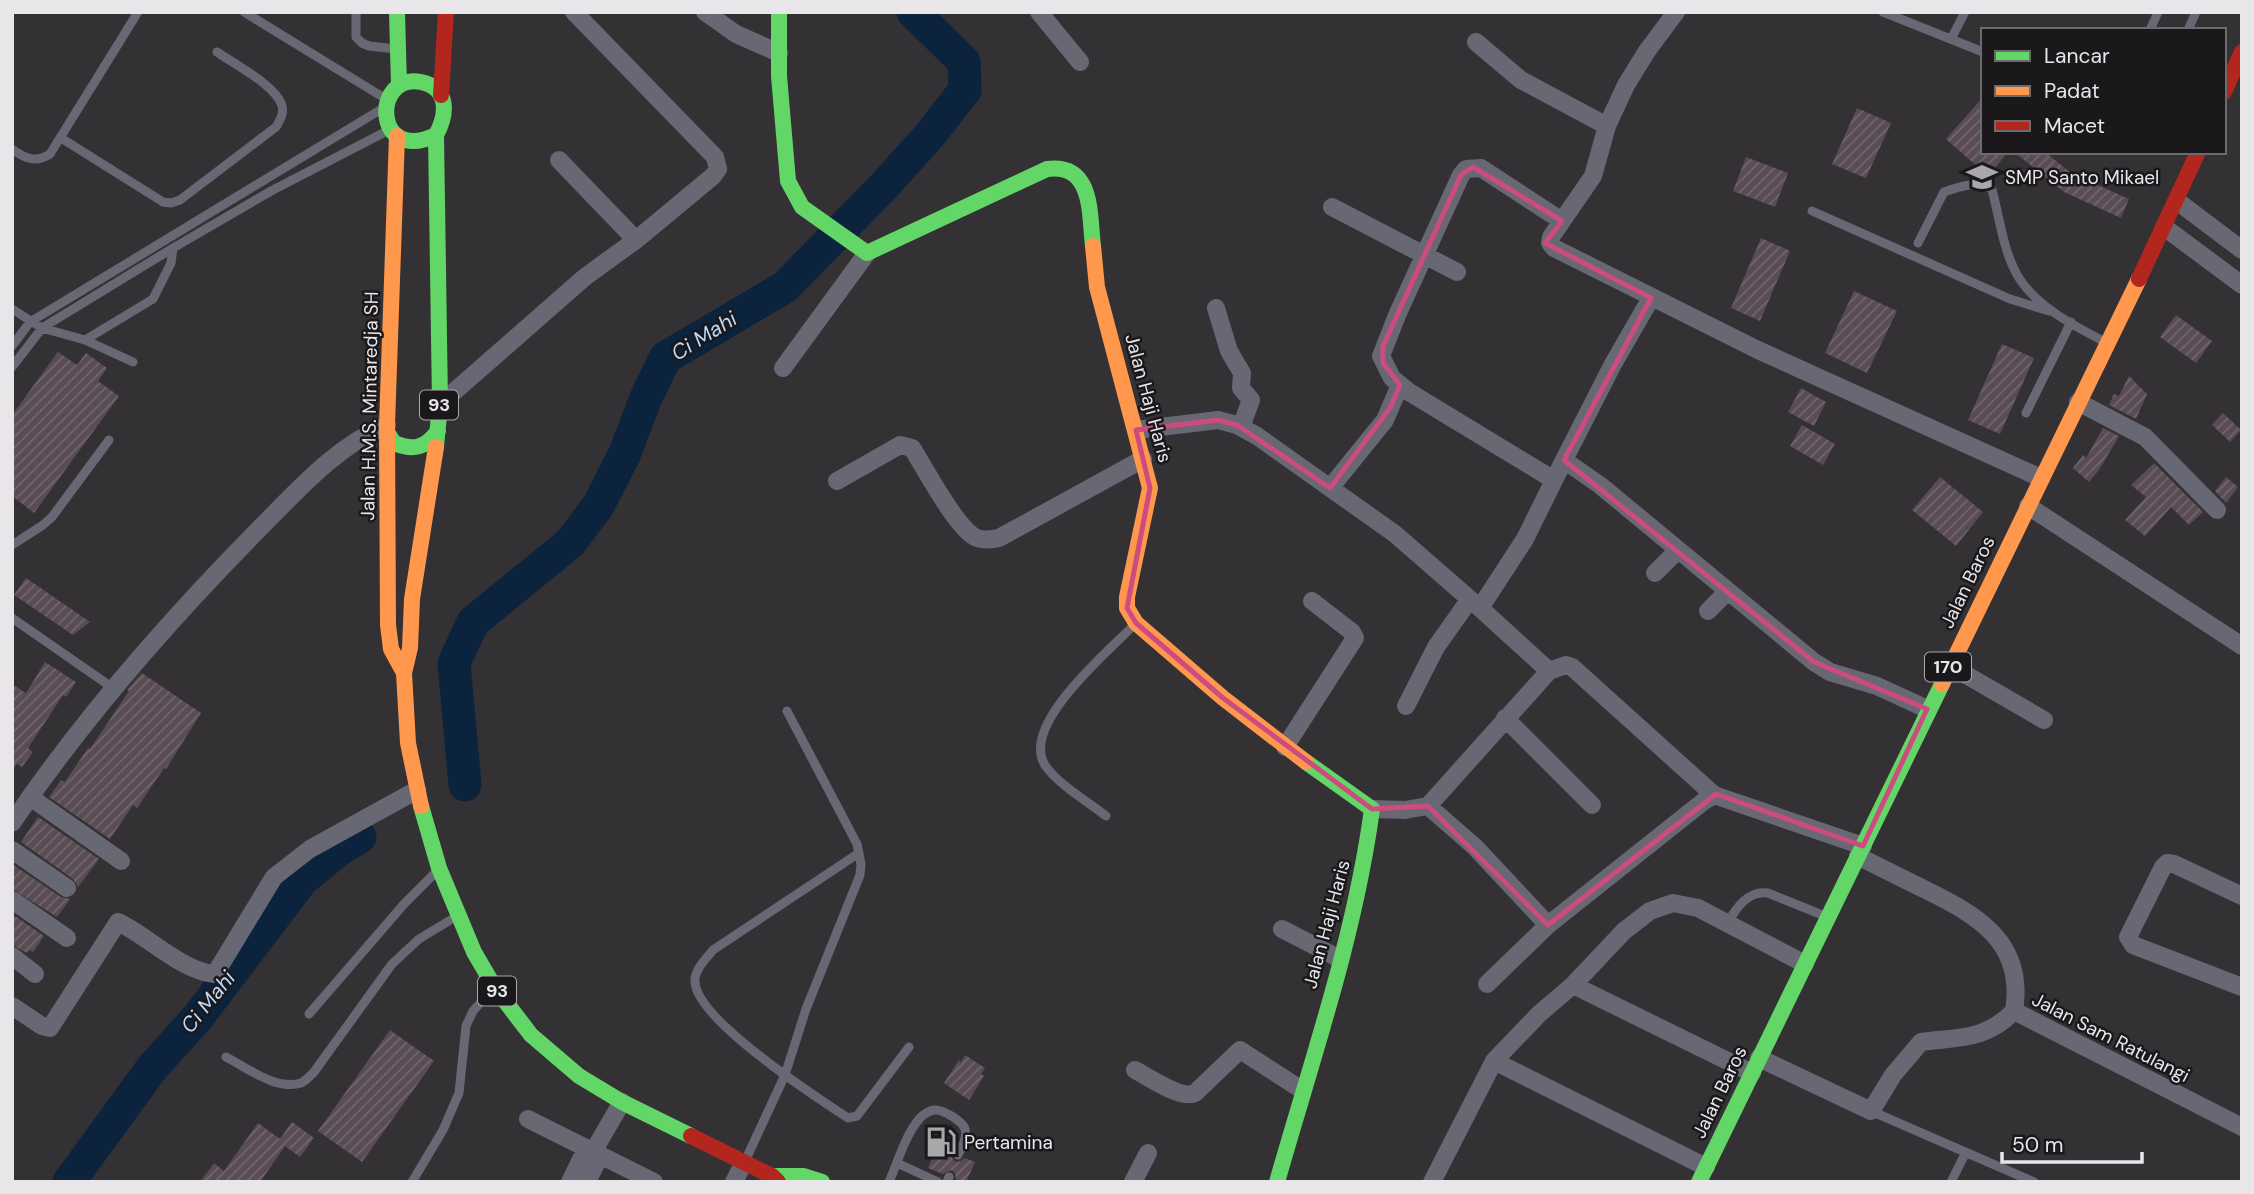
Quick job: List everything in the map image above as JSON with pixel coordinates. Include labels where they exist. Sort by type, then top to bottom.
[{"type":"main road","points":[[397,12],[399,86]]},
{"type":"main road","name":"Jalan H.M.S. Mintaredja SH","points":[[446,12],[441,95],[446,116],[443,127],[436,135],[440,404],[412,600],[410,648],[404,673],[408,743],[417,790],[439,868],[474,952],[495,988],[531,1035],[579,1076],[622,1102],[760,1174],[803,1176],[822,1182]]},
{"type":"main road","points":[[779,12],[779,53],[788,181],[802,207],[860,249]]},
{"type":"main road","points":[[2226,88],[2242,52]]},
{"type":"main road","points":[[386,103],[399,86],[417,81],[435,88],[441,95]]},
{"type":"main road","name":"Jalan H.M.S. Mintaredja SH","points":[[386,103],[385,115],[393,133],[387,429],[388,625],[391,649],[404,673]]},
{"type":"main road","points":[[393,133],[406,141],[417,142],[436,135]]},
{"type":"main road","name":"Jalan Baros","points":[[1702,1174],[2197,154]]},
{"type":"main road","name":"Jalan Haji Haris","points":[[860,249],[1047,169],[1060,168],[1075,174],[1087,190],[1097,287],[1150,488],[1127,597],[1127,608],[1136,623]]},
{"type":"main road","points":[[387,429],[394,443],[416,448],[429,444],[438,431]]},
{"type":"main road","points":[[1136,623],[1223,698],[1371,809]]},
{"type":"main road","name":"Jalan Haji Haris","points":[[1277,1182],[1364,867],[1371,809]]},
{"type":"street","points":[[440,404],[585,277],[636,240],[718,169],[715,157],[574,12]]},
{"type":"street","points":[[705,12],[736,34],[779,53]]},
{"type":"street","points":[[1039,12],[1080,62]]},
{"type":"street","points":[[1676,12],[1640,62],[1606,126],[1593,176],[1551,237],[1550,243],[1554,248],[1651,298],[1758,350],[2041,478]]},
{"type":"street","points":[[1476,42],[1521,80],[1606,126]]},
{"type":"street","points":[[559,160],[636,240]]},
{"type":"street","points":[[1554,480],[1400,385],[1387,371],[1381,356],[1423,256],[1466,169],[1481,168],[1562,221]]},
{"type":"street","points":[[2176,201],[2242,251],[2225,273]]},
{"type":"street","points":[[1332,207],[1457,272]]},
{"type":"street","points":[[2164,227],[2242,285]]},
{"type":"street","points":[[783,368],[860,249]]},
{"type":"street","points":[[1406,706],[1436,647],[1475,603],[1525,539],[1613,364],[1651,298]]},
{"type":"street","points":[[1216,308],[1229,351],[1242,373],[1241,388],[1251,400],[1241,427]]},
{"type":"street","points":[[1330,488],[1385,420],[1400,385]]},
{"type":"street","points":[[2078,402],[2145,437],[2217,510]]},
{"type":"street","points":[[1136,430],[1218,420],[1241,427],[1257,436],[1395,534],[1549,671]]},
{"type":"street","points":[[12,823],[113,688],[187,601],[304,484],[355,441],[387,429]]},
{"type":"street","points":[[837,481],[900,444],[906,445],[912,448],[961,526],[977,538],[991,540],[1143,459]]},
{"type":"street","points":[[1563,460],[1601,486],[1814,662],[1830,672],[1877,686],[1927,709]]},
{"type":"street","points":[[2028,506],[2242,646]]},
{"type":"street","points":[[1655,573],[1678,550]]},
{"type":"street","points":[[1708,611],[1728,591]]},
{"type":"street","points":[[1285,747],[1355,638],[1352,632],[1312,601]]},
{"type":"street","points":[[1371,809],[1405,810],[1428,806],[1549,671],[1566,665],[1572,667],[1714,795],[1861,851],[1965,909],[1986,924],[2000,940],[2011,967],[2017,994],[2014,1011]]},
{"type":"street","points":[[1949,665],[2044,720]]},
{"type":"street","points":[[1505,718],[1592,805]]},
{"type":"street","points":[[12,1006],[42,1027],[50,1028],[118,922],[183,961],[215,974],[274,877],[310,849],[417,790]]},
{"type":"street","points":[[1487,984],[1548,925],[1714,795]]},
{"type":"street","points":[[30,797],[121,861]]},
{"type":"street","points":[[1428,806],[1475,847],[1548,925]]},
{"type":"street","points":[[12,850],[67,888]]},
{"type":"street","points":[[2242,896],[2167,863],[2128,937],[2133,945],[2242,987]]},
{"type":"street","points":[[12,900],[67,939]]},
{"type":"street","points":[[1432,1182],[1494,1061],[1539,1014],[1573,985],[1623,930],[1650,911],[1673,903],[1698,908],[1805,964]]},
{"type":"street","points":[[1282,929],[1340,959]]},
{"type":"street","points":[[12,956],[35,974]]},
{"type":"street","points":[[1573,985],[1756,1066],[1871,1111]]},
{"type":"street","name":"Jalan Sam Ratulangi","points":[[1871,1111],[1893,1075],[1921,1042],[1968,1038],[2006,1019],[2014,1011],[2242,1127]]},
{"type":"street","points":[[1135,1070],[1189,1096],[1240,1050],[1302,1090]]},
{"type":"street","points":[[1494,1061],[1702,1174]]},
{"type":"street","points":[[570,1182],[593,1152],[622,1102]]},
{"type":"street","points":[[528,1119],[654,1182]]},
{"type":"street","points":[[587,1182],[593,1152]]},
{"type":"street","points":[[1133,1182],[1148,1153]]},
{"type":"street","points":[[734,1182],[760,1174]]},
{"type":"lane","points":[[12,149],[30,159],[42,159],[50,153],[138,12]]},
{"type":"lane","points":[[12,346],[30,321],[386,103],[244,12]]},
{"type":"lane","points":[[356,12],[356,37],[362,43],[398,49]]},
{"type":"lane","points":[[1883,12],[1981,51]]},
{"type":"lane","points":[[1951,39],[1965,12]]},
{"type":"lane","points":[[2151,28],[2158,12]]},
{"type":"lane","points":[[2189,28],[2196,12]]},
{"type":"lane","points":[[61,138],[163,202],[180,200],[276,127],[282,116],[282,106],[276,93],[217,52]]},
{"type":"lane","points":[[12,367],[43,328],[199,232],[271,191],[393,133]]},
{"type":"lane","points":[[1918,243],[1944,192],[1979,184],[1989,186],[2010,257],[2020,279],[2054,312],[2107,343]]},
{"type":"lane","points":[[1812,211],[2010,299],[2054,312]]},
{"type":"lane","points":[[192,223],[199,232]]},
{"type":"lane","points":[[85,340],[153,299],[171,263],[173,248]]},
{"type":"lane","points":[[12,309],[43,328],[85,340],[134,362]]},
{"type":"lane","points":[[2026,413],[2071,322]]},
{"type":"lane","points":[[12,545],[43,526],[52,517],[109,440]]},
{"type":"lane","points":[[12,618],[113,688]]},
{"type":"lane","points":[[1106,816],[1045,766],[1040,746],[1045,726],[1061,700],[1136,623]]},
{"type":"lane","points":[[760,1174],[785,1075],[806,1009],[860,875],[859,853],[787,711]]},
{"type":"lane","points":[[859,853],[713,950],[700,966],[694,981],[698,995],[738,1038],[785,1075],[848,1118],[857,1116],[909,1047]]},
{"type":"lane","points":[[309,1014],[404,904],[439,868]]},
{"type":"lane","points":[[1727,924],[1742,902],[1759,892],[1768,893],[1828,917]]},
{"type":"lane","points":[[226,1056],[285,1085],[303,1082],[314,1072],[392,964],[419,939],[458,915]]},
{"type":"lane","points":[[412,1182],[443,1130],[459,1093],[467,1026],[473,1011],[495,988]]},
{"type":"lane","points":[[889,1182],[909,1136],[920,1119],[934,1110],[955,1119],[966,1130],[958,1155]]},
{"type":"lane","points":[[1871,1111],[2035,1182]]},
{"type":"lane","points":[[1951,1182],[1966,1152]]},
{"type":"lane","points":[[897,1163],[938,1182]]},
{"type":"highlighted area","points":[[1473,167],[1562,221],[1545,243],[1651,298],[1564,460],[1814,662],[1927,709],[1863,846],[1716,794],[1548,925],[1428,806],[1372,809],[1223,698],[1136,623],[1127,608],[1150,488],[1136,430],[1218,420],[1237,425],[1330,488],[1390,408],[1400,385],[1383,363],[1383,346],[1461,175]]},
{"type":"building","points":[[1981,99],[1981,154],[2006,154],[1988,176],[1946,139]]},
{"type":"building","points":[[1857,108],[1891,123],[1866,178],[1832,164]]},
{"type":"building","points":[[2016,154],[2047,154],[2071,173],[2129,199],[2121,218],[2064,192]]},
{"type":"building","points":[[1746,157],[1788,173],[1775,207],[1733,191]]},
{"type":"building","points":[[1761,238],[1790,251],[1760,321],[1731,308]]},
{"type":"building","points":[[1854,291],[1897,311],[1867,373],[1825,353]]},
{"type":"building","points":[[2176,315],[2212,341],[2196,363],[2160,337]]},
{"type":"building","points":[[2002,344],[2034,358],[2000,434],[1968,420]]},
{"type":"building","points":[[58,352],[77,365],[86,353],[107,368],[98,381],[119,396],[34,513],[12,496],[12,415]]},
{"type":"building","points":[[2129,376],[2147,394],[2136,419],[2109,405],[2114,394],[2119,396]]},
{"type":"building","points":[[1801,388],[1826,402],[1814,426],[1788,412]]},
{"type":"building","points":[[2223,413],[2241,430],[2230,442],[2212,425]]},
{"type":"building","points":[[1802,425],[1835,444],[1823,465],[1790,446]]},
{"type":"building","points":[[2103,428],[2119,436],[2089,482],[2073,468],[2083,455],[2086,458]]},
{"type":"building","points":[[2154,463],[2203,512],[2189,525],[2171,507],[2145,536],[2125,520],[2146,497],[2131,485]]},
{"type":"building","points":[[1940,477],[1983,512],[1956,546],[1912,510]]},
{"type":"building","points":[[2226,477],[2238,487],[2226,503],[2215,491]]},
{"type":"building","points":[[26,578],[90,622],[73,635],[14,595]]},
{"type":"building","points":[[45,662],[76,682],[66,697],[63,695],[28,748],[33,752],[22,767],[17,764],[12,771],[12,684],[26,693]]},
{"type":"building","points":[[142,673],[201,713],[166,769],[164,768],[137,808],[133,805],[110,839],[49,797],[61,780],[65,782],[88,748],[90,749],[129,691],[127,690]]},
{"type":"building","points":[[38,817],[99,859],[78,887],[73,879],[21,842]]},
{"type":"building","points":[[12,864],[61,897],[70,899],[57,917],[12,889]]},
{"type":"building","points":[[12,914],[44,936],[33,952],[29,950],[27,953],[12,945]]},
{"type":"building","points":[[390,1030],[434,1061],[362,1162],[318,1131]]},
{"type":"building","points":[[965,1055],[985,1068],[981,1074],[984,1076],[969,1100],[944,1083]]},
{"type":"building","points":[[292,1122],[314,1138],[300,1157],[285,1146],[260,1182],[200,1182],[214,1163],[224,1171],[258,1123],[280,1139]]},
{"type":"building","points":[[937,1146],[952,1152],[952,1158],[956,1162],[965,1158],[975,1162],[966,1182],[956,1180],[955,1173],[951,1170],[943,1174],[928,1168]]},
{"type":"waterway","name":"Ci Mahi","points":[[465,785],[454,663],[473,622],[570,543],[598,506],[625,453],[645,400],[665,358],[785,287],[882,188],[929,136],[965,90],[964,62],[913,12]]},
{"type":"waterway","name":"Ci Mahi","points":[[69,1182],[152,1068],[198,1017],[302,880],[340,849],[360,837]]},
{"type":"traffic: fast","points":[[397,12],[399,86]]},
{"type":"traffic: fast","points":[[779,12],[779,76],[788,181],[802,207],[867,253],[1047,169],[1062,169],[1073,174],[1086,193],[1093,246]]},
{"type":"traffic: fast","points":[[436,135],[415,141],[400,138],[391,129],[386,116],[388,102],[394,90],[405,83],[421,82],[437,90],[444,103],[436,135],[440,404],[436,447]]},
{"type":"traffic: fast","points":[[387,432],[394,443],[413,447],[424,444],[438,431]]},
{"type":"traffic: fast","points":[[1699,1182],[1942,684]]},
{"type":"traffic: fast","points":[[1277,1182],[1344,950],[1372,809],[1306,762]]},
{"type":"traffic: fast","points":[[421,806],[439,868],[474,952],[495,988],[531,1035],[579,1076],[622,1102],[691,1136]]},
{"type":"traffic: fast","points":[[772,1176],[803,1176],[822,1182]]},
{"type":"traffic: slow","points":[[397,136],[387,425],[388,625],[391,649],[404,673]]},
{"type":"traffic: slow","points":[[1093,246],[1097,287],[1150,488],[1127,608],[1136,623],[1223,698],[1306,762]]},
{"type":"traffic: slow","points":[[1942,684],[2139,279]]},
{"type":"traffic: slow","points":[[421,806],[408,743],[404,673],[410,648],[412,599],[436,447]]},
{"type":"traffic: jam","points":[[441,95],[446,12]]},
{"type":"traffic: jam","points":[[2226,88],[2242,52]]},
{"type":"traffic: jam","points":[[2139,279],[2197,154]]},
{"type":"traffic: jam","points":[[691,1136],[772,1176],[778,1182]]},
{"type":"place","name":"SMP Santo Mikael","points":[[1982,177]]},
{"type":"place","name":"Pertamina","points":[[941,1142]]}]
